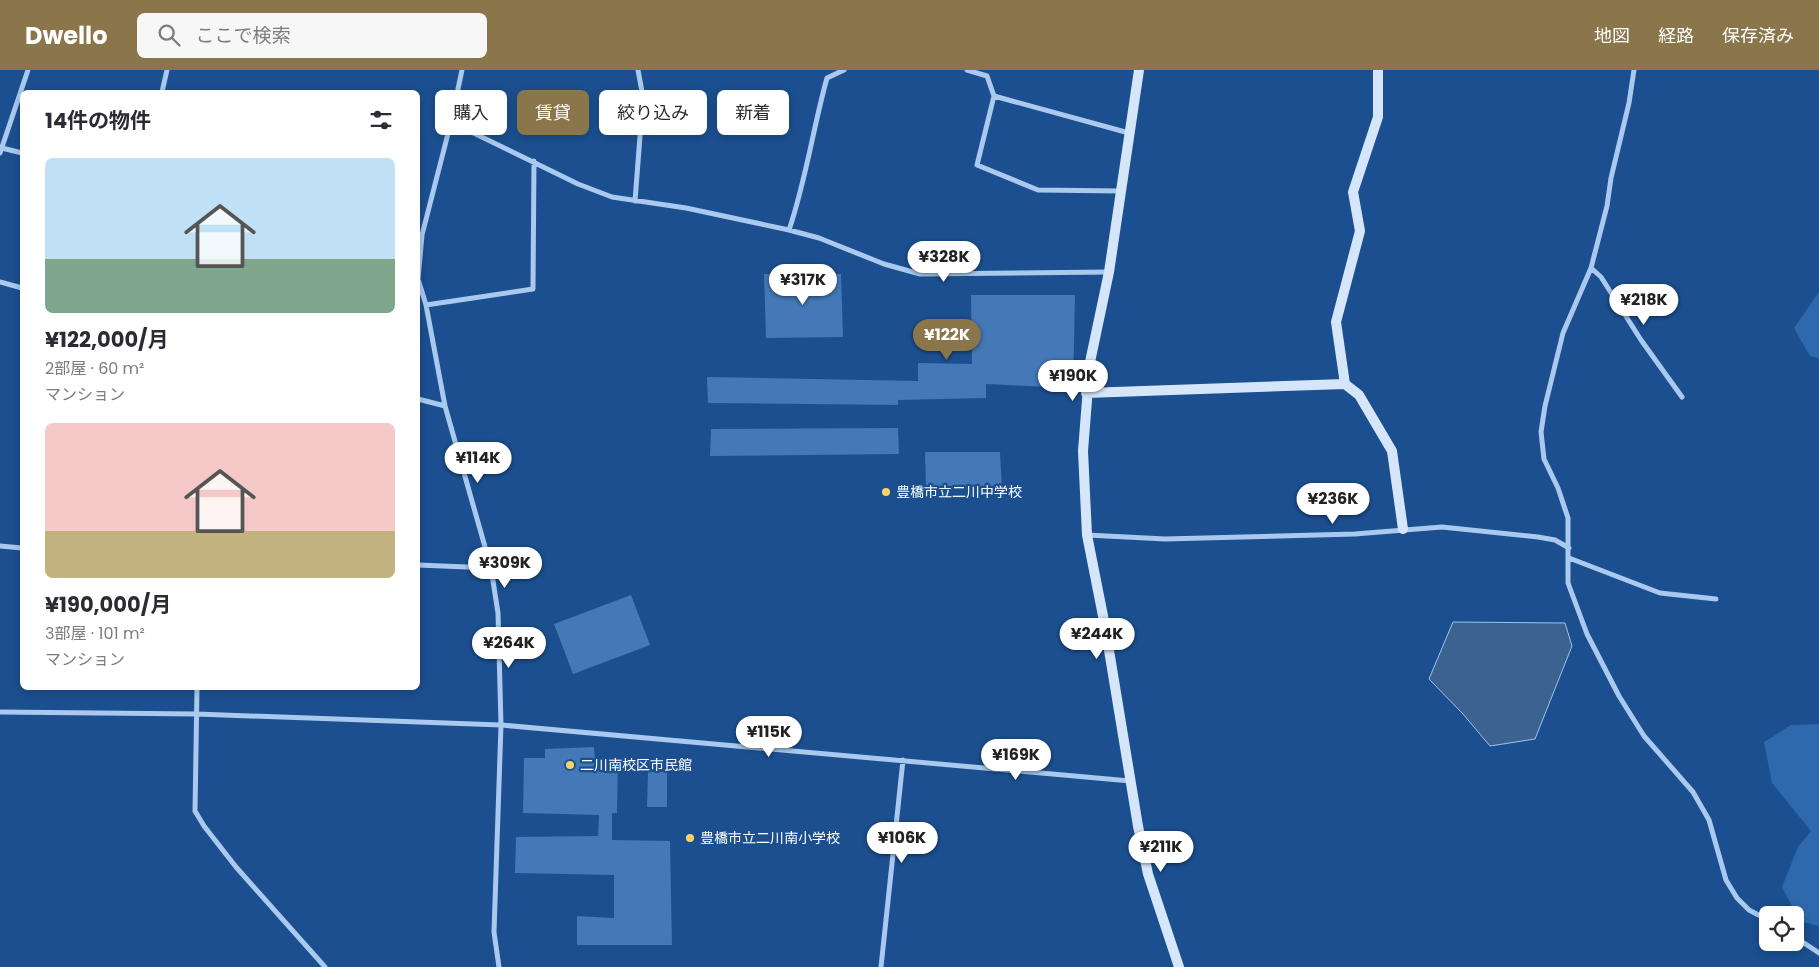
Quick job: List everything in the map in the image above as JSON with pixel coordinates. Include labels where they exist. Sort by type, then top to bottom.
[{"type":"street","points":[[23,90],[28,70]]},
{"type":"street","points":[[162,90],[167,70]]},
{"type":"street","points":[[458,90],[462,70]]},
{"type":"street","points":[[635,201],[643,97],[638,70]]},
{"type":"street","points":[[789,230],[798,204],[810,154],[812,134],[827,78],[844,70]]},
{"type":"street","points":[[967,70],[988,76],[994,96],[977,165],[1038,190],[1120,192]]},
{"type":"street","points":[[1139,70],[1109,272],[1086,393],[1082,451],[1087,535],[1105,626],[1130,781],[1148,874],[1179,967]]},
{"type":"street","points":[[1344,384],[1336,322],[1360,231],[1353,192],[1378,117],[1378,70]]},
{"type":"street","points":[[1634,70],[1629,103],[1607,206],[1591,268],[1562,333],[1541,432],[1544,459],[1558,488],[1568,518],[1570,548],[1568,583],[1587,634],[1619,696],[1644,736],[1692,792],[1709,820],[1726,880],[1737,898],[1749,910],[1759,915]]},
{"type":"street","points":[[994,96],[1129,133]]},
{"type":"street","points":[[20,105],[1,150],[20,153]]},
{"type":"street","points":[[420,234],[447,135]]},
{"type":"street","points":[[478,135],[612,197],[686,208],[789,230],[819,238],[884,264],[920,274],[1109,272]]},
{"type":"street","points":[[426,304],[534,289],[534,162]]},
{"type":"street","points":[[1591,268],[1601,277],[1641,340],[1682,397]]},
{"type":"street","points":[[0,282],[20,287]]},
{"type":"street","points":[[420,285],[426,304],[445,406],[492,568],[498,613],[500,725],[494,932],[498,967]]},
{"type":"street","points":[[1086,393],[1344,384],[1359,396],[1392,451],[1403,529]]},
{"type":"street","points":[[420,400],[445,406]]},
{"type":"street","points":[[1087,535],[1165,539],[1355,534],[1442,527],[1538,537],[1555,540],[1570,548]]},
{"type":"street","points":[[0,546],[20,548]]},
{"type":"street","points":[[1569,558],[1660,593],[1716,600]]},
{"type":"street","points":[[420,565],[492,568]]},
{"type":"street","points":[[197,690],[195,811],[204,826],[236,867],[325,967]]},
{"type":"street","points":[[0,712],[197,714],[500,725],[1130,781]]},
{"type":"street","points":[[881,967],[903,760]]},
{"type":"street","points":[[1804,943],[1819,953]]},
{"type":"shaded area","points":[[1819,292],[1819,358],[1810,356],[1794,328]]},
{"type":"shaded area","points":[[1453,622],[1565,623],[1572,646],[1535,739],[1490,746],[1463,714],[1429,679]]},
{"type":"shaded area","points":[[1819,724],[1819,926],[1804,922],[1804,906],[1792,906],[1782,887],[1798,847],[1811,831],[1772,783],[1764,742],[1791,725]]},
{"type":"building","points":[[764,274],[841,274],[843,337],[766,338]]},
{"type":"building","points":[[971,295],[1075,295],[1073,388],[986,384],[986,398],[898,400],[898,405],[708,403],[707,377],[918,381],[918,363],[972,364]]},
{"type":"building","points":[[898,428],[899,454],[710,456],[711,429]]},
{"type":"building","points":[[925,452],[1000,452],[1002,489],[926,489]]},
{"type":"building","points":[[631,595],[650,645],[573,674],[554,624]]},
{"type":"building","points":[[594,747],[595,759],[618,760],[617,813],[612,813],[612,840],[670,841],[672,945],[577,945],[577,916],[614,918],[614,875],[515,873],[516,837],[598,836],[599,815],[523,813],[524,758],[545,758],[545,749]]},
{"type":"building","points":[[648,772],[667,772],[667,807],[647,807]]},
{"type":"place","name":"豊橋市立二川中学校","points":[[886,492]]},
{"type":"place","name":"二川南校区市民館","points":[[570,765]]},
{"type":"place","name":"豊橋市立二川南小学校","points":[[690,838]]}]
